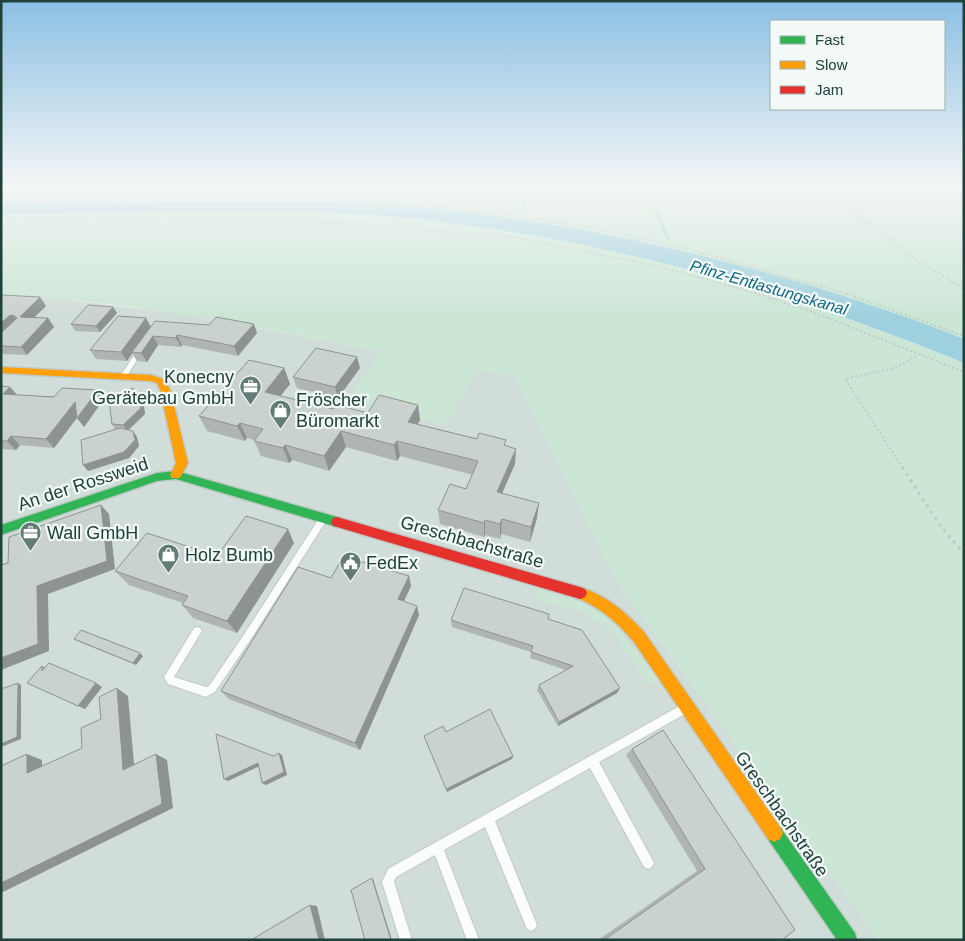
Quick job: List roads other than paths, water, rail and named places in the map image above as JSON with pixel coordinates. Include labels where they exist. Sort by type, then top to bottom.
[{"type":"street","points":[[1,370],[151,378],[163,384],[182,463],[176,475]]},
{"type":"street","name":"Greschbachstraße","points":[[176,475],[591,596],[620,614],[846,939]]},
{"type":"street","name":"An der Rossweid","points":[[1,530],[157,478],[176,475]]},
{"type":"lane","points":[[123,377],[146,342]]},
{"type":"lane","points":[[197,631],[169,677],[171,681],[206,692],[212,689],[246,639],[324,517]]},
{"type":"lane","points":[[406,940],[388,882],[392,873],[686,707]]},
{"type":"lane","points":[[592,761],[648,863]]},
{"type":"lane","points":[[488,819],[531,925]]},
{"type":"lane","points":[[438,848],[472,940]]},
{"type":"water","name":"Pfinz-Entlastungskanal","points":[[489,229],[575,229],[684,251],[756,270],[896,314],[964,339],[964,363],[820,309],[747,286],[599,248]]},
{"type":"waterway","points":[[664,229],[668,238]]},
{"type":"place","name":"Konecny Gerätebau GmbH","points":[[250,406]]},
{"type":"place","name":"Fröscher Büromarkt","points":[[280,429]]},
{"type":"place","name":"Wall GmbH","points":[[31,552]]},
{"type":"place","name":"Holz Bumb","points":[[169,574]]},
{"type":"place","name":"FedEx","points":[[350,582]]}]
